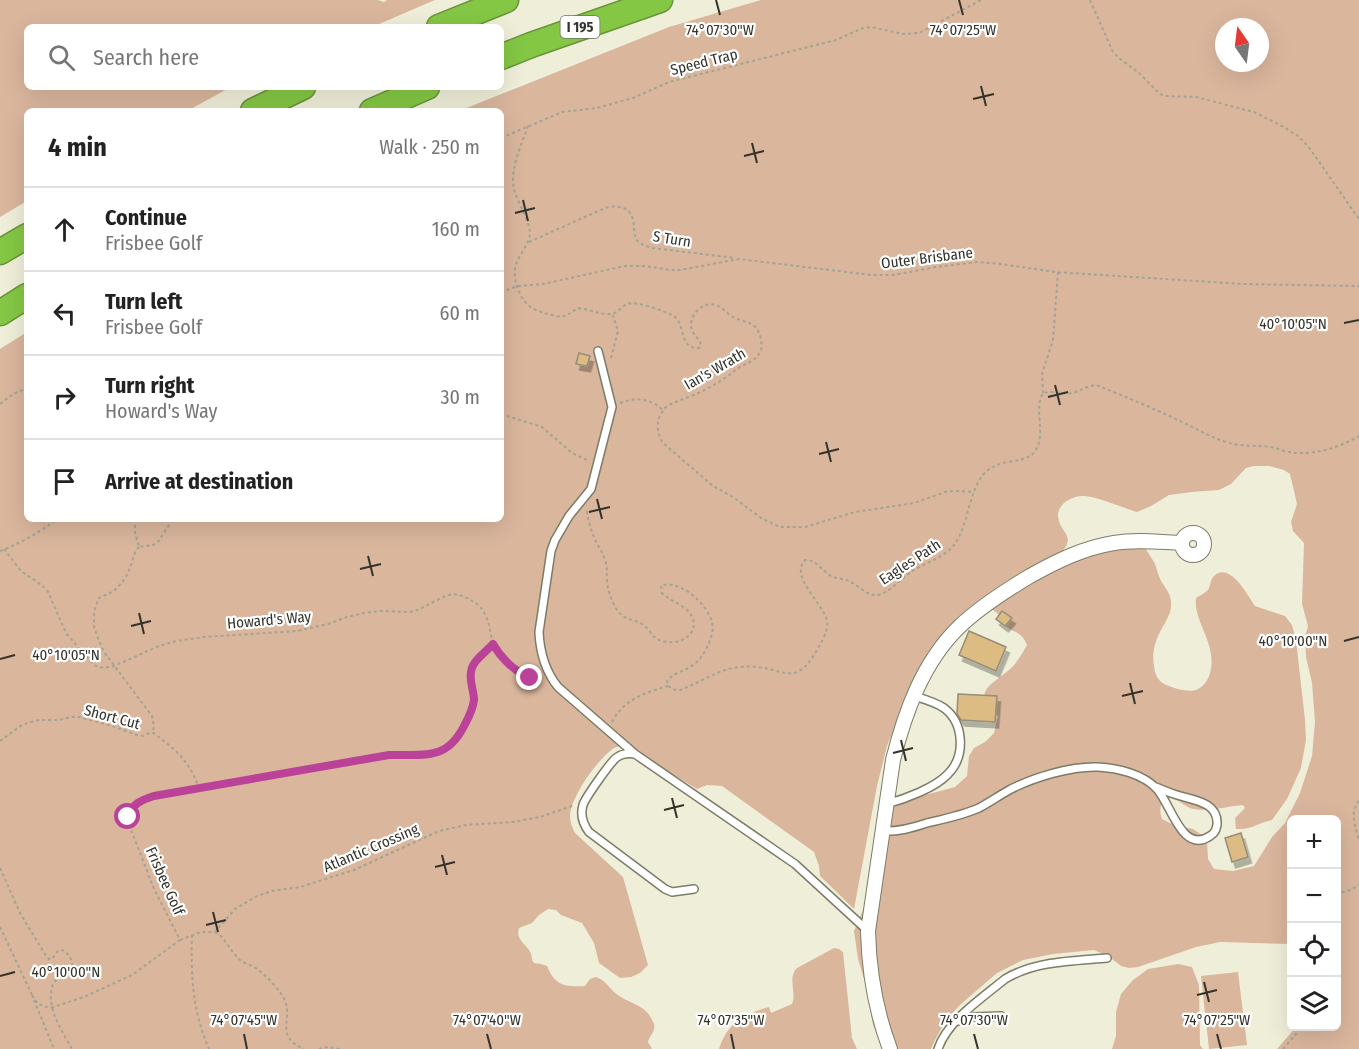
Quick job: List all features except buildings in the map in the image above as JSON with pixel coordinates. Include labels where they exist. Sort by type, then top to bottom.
[{"type":"highway","points":[[446,24],[506,0]]},
{"type":"highway","name":"I 195","points":[[504,56],[660,0]]},
{"type":"highway","points":[[259,108],[297,90]]},
{"type":"highway","points":[[379,108],[420,90]]},
{"type":"highway","points":[[0,252],[24,238]]},
{"type":"highway","points":[[0,313],[24,298]]},
{"type":"street","points":[[890,1049],[873,983],[868,931],[896,750],[914,696],[931,662],[959,627],[995,598],[1056,561],[1081,551],[1113,543],[1141,541],[1182,543]]},
{"type":"lane","points":[[598,351],[612,407],[592,485],[555,540],[549,560],[539,632],[541,656],[549,674],[558,687],[635,754],[795,864],[868,931]]},
{"type":"lane","points":[[886,804],[909,797],[945,777],[953,768],[959,753],[960,733],[951,715],[938,704],[914,696]]},
{"type":"lane","points":[[635,754],[624,754],[616,758],[584,801],[582,820],[589,832],[665,889],[672,892],[694,889]]},
{"type":"lane","points":[[882,831],[898,832],[973,810],[1023,783],[1059,772],[1080,767],[1106,767],[1119,769],[1146,780],[1156,787],[1208,805],[1217,820],[1214,834],[1195,841],[1187,837],[1156,787]]},
{"type":"lane","points":[[938,1049],[944,1033],[953,1023],[1005,979],[1021,970],[1038,965],[1107,958]]},
{"type":"lane","points":[[953,1023],[973,1017],[1000,1016]]},
{"type":"path","name":"Speed Trap","points":[[504,137],[562,112],[597,108],[633,98],[669,82],[836,40],[863,28],[871,27],[903,34],[919,33],[981,0]]},
{"type":"path","points":[[1090,0],[1113,52],[1160,94],[1196,97],[1254,112],[1298,136],[1317,158],[1359,219]]},
{"type":"path","points":[[528,126],[512,175],[515,192],[529,227],[530,236],[515,267],[518,286],[524,301],[539,311],[562,317],[572,314],[578,308],[612,314],[618,331],[607,368],[606,381]]},
{"type":"path","name":"S Turn","points":[[526,244],[539,236],[605,208],[619,206],[633,217],[636,239],[645,246],[739,259]]},
{"type":"path","name":"Outer Brisbane","points":[[504,291],[518,286],[543,284],[625,266],[680,270],[739,259],[871,275],[976,262],[1058,272],[1243,284],[1359,286]]},
{"type":"path","points":[[1058,272],[1053,340],[1042,374],[1043,393],[1057,391],[1071,393],[1096,385],[1227,443],[1268,447],[1289,452],[1303,453],[1330,449],[1346,444],[1359,436]]},
{"type":"path","name":"Ian's Wrath","points":[[612,314],[624,305],[633,302],[673,315],[679,320],[686,343],[695,349],[701,345],[692,330],[693,317],[697,310],[710,304],[717,305],[737,319],[752,323],[760,333],[762,349],[754,360],[704,391],[663,410]]},
{"type":"path","points":[[0,404],[24,389]]},
{"type":"path","name":"Eagles Path","points":[[668,686],[673,690],[680,690],[718,673],[741,667],[755,667],[784,674],[791,674],[804,668],[812,659],[827,628],[825,615],[804,583],[801,575],[802,563],[809,560],[830,575],[876,595],[881,594],[913,570],[938,557],[956,544],[983,475],[1000,463],[1030,457],[1036,450],[1040,440],[1040,405],[1043,393]]},
{"type":"path","points":[[612,407],[634,399],[645,399],[656,403],[663,410],[657,430],[658,437],[663,443],[713,486],[733,496],[760,518],[780,528],[805,526],[855,512],[914,503],[945,492],[975,492]]},
{"type":"path","points":[[504,415],[542,427],[572,453],[598,464]]},
{"type":"path","points":[[588,493],[586,506],[591,529],[606,561],[606,579],[617,611],[622,616],[642,624],[657,639],[675,643],[683,640],[691,635],[694,622],[688,611],[662,593],[660,586],[667,584],[684,589],[697,598],[706,607],[713,624],[712,634],[698,661],[670,677],[667,681],[668,686],[647,693],[625,705],[614,718],[609,732]]},
{"type":"path","points":[[54,522],[29,539],[2,550],[21,571],[48,592],[66,633],[90,662],[104,668],[114,666]]},
{"type":"path","points":[[135,522],[139,547]]},
{"type":"path","points":[[170,522],[158,542],[136,550],[128,573],[114,591],[99,598],[94,613],[94,626],[100,644],[114,666],[152,716],[154,727],[152,732],[185,759],[200,788]]},
{"type":"path","name":"Howard's Way","points":[[114,666],[176,641],[297,631],[364,613],[410,612],[452,594],[463,596],[483,610],[493,644],[521,675],[540,678],[549,674]]},
{"type":"path","name":"Frisbee Golf","points":[[180,940],[154,889],[130,827],[128,817],[130,809],[144,799],[200,788],[389,755],[430,755],[443,750],[453,742],[471,712],[474,701],[471,671],[475,663],[493,644]]},
{"type":"path","name":"Short Cut","points":[[0,741],[22,725],[31,722],[79,717],[137,735],[143,736],[152,732]]},
{"type":"path","name":"Atlantic Crossing","points":[[215,932],[235,909],[257,896],[272,891],[300,887],[354,870],[439,831],[466,825],[513,822],[540,817],[584,801]]},
{"type":"path","points":[[1359,801],[1354,806],[1354,822],[1359,841]]},
{"type":"path","points":[[0,868],[20,913],[46,956],[52,959],[58,951],[62,950],[70,958],[71,969],[58,978],[50,995],[62,1031],[72,1049]]},
{"type":"path","points":[[1341,893],[1359,885]]},
{"type":"path","points":[[0,927],[54,1049]]},
{"type":"path","points":[[32,995],[43,1006],[53,1007],[114,984],[151,962],[180,940],[201,932],[215,932],[241,960],[261,971],[281,994],[286,1007],[288,1036],[298,1047],[304,1049]]},
{"type":"path","points":[[192,935],[193,991],[209,1049]]},
{"type":"path","points":[[1282,1049],[1297,1031]]},
{"type":"path","points":[[319,1049],[328,1047],[340,1049]]},
{"type":"shaded area","points":[[0,0],[378,0],[384,2],[387,0],[435,0],[379,24],[24,24],[24,90],[226,90],[192,108],[24,108],[24,203],[0,217]]},
{"type":"shaded area","points":[[761,0],[1359,0],[1359,1049],[1277,1049],[1293,1031],[1341,1031],[1341,815],[1289,815],[1300,793],[1312,756],[1315,722],[1312,683],[1306,657],[1305,637],[1308,626],[1302,604],[1304,543],[1293,531],[1291,522],[1297,504],[1290,474],[1269,466],[1254,466],[1246,468],[1231,484],[1219,490],[1169,495],[1137,512],[1088,496],[1075,497],[1063,504],[1058,515],[1061,526],[1068,537],[1066,547],[1061,553],[984,599],[906,699],[887,746],[877,786],[854,909],[820,876],[814,852],[722,786],[707,785],[697,789],[627,746],[616,747],[607,754],[580,788],[572,807],[571,822],[575,833],[623,877],[648,965],[640,973],[620,978],[599,963],[594,943],[582,923],[561,915],[556,910],[548,909],[532,923],[519,928],[518,932],[534,963],[547,966],[557,981],[566,985],[585,986],[590,979],[596,977],[618,995],[646,1011],[654,1025],[648,1042],[652,1049],[0,1049],[0,349],[24,334],[24,522],[504,522],[504,108],[466,108],[669,27]]},
{"type":"shaded area","points":[[1109,547],[1145,548],[1170,595],[1171,602],[1168,617],[1157,638],[1153,654],[1157,676],[1166,685],[1193,691],[1201,687],[1208,679],[1212,662],[1211,652],[1198,616],[1196,598],[1208,590],[1214,576],[1226,573],[1232,576],[1255,606],[1285,616],[1292,625],[1296,640],[1306,740],[1301,768],[1287,799],[1272,820],[1242,829],[1236,829],[1235,818],[1245,808],[1243,805],[1209,810],[1196,809],[1165,797],[1160,813],[1162,819],[1174,825],[1193,829],[1202,835],[1207,841],[1208,859],[1214,869],[1233,871],[1254,866],[1272,837],[1287,819],[1287,944],[1220,942],[1129,968],[1121,966],[1108,956],[1094,950],[1023,960],[997,973],[961,1004],[946,1020],[931,1049],[883,1049],[873,1025],[854,931],[873,887],[872,848],[880,837],[884,807],[908,796],[929,794],[955,787],[967,776],[969,756],[974,748],[994,733],[998,716],[985,700],[985,693],[993,682],[1014,665],[1027,645],[1022,636],[1007,627],[999,615],[991,609],[1010,586]]},
{"type":"shaded area","points":[[834,948],[843,952],[852,1038],[857,1049],[719,1049],[727,1032],[744,1017],[769,1007],[771,1013],[792,1004],[792,981],[797,968]]},
{"type":"shaded area","points":[[1178,964],[1192,967],[1199,985],[1200,1045],[1203,1049],[1112,1049],[1116,1036],[1116,1012],[1121,994],[1133,980],[1148,969]]},
{"type":"shaded area","points":[[1238,972],[1247,1045],[1209,1049],[1201,976]]},
{"type":"route","points":[[128,817],[130,809],[135,804],[154,796],[389,755],[430,755],[443,750],[453,742],[471,712],[474,701],[471,671],[475,663],[493,644],[521,675],[530,678]]}]
